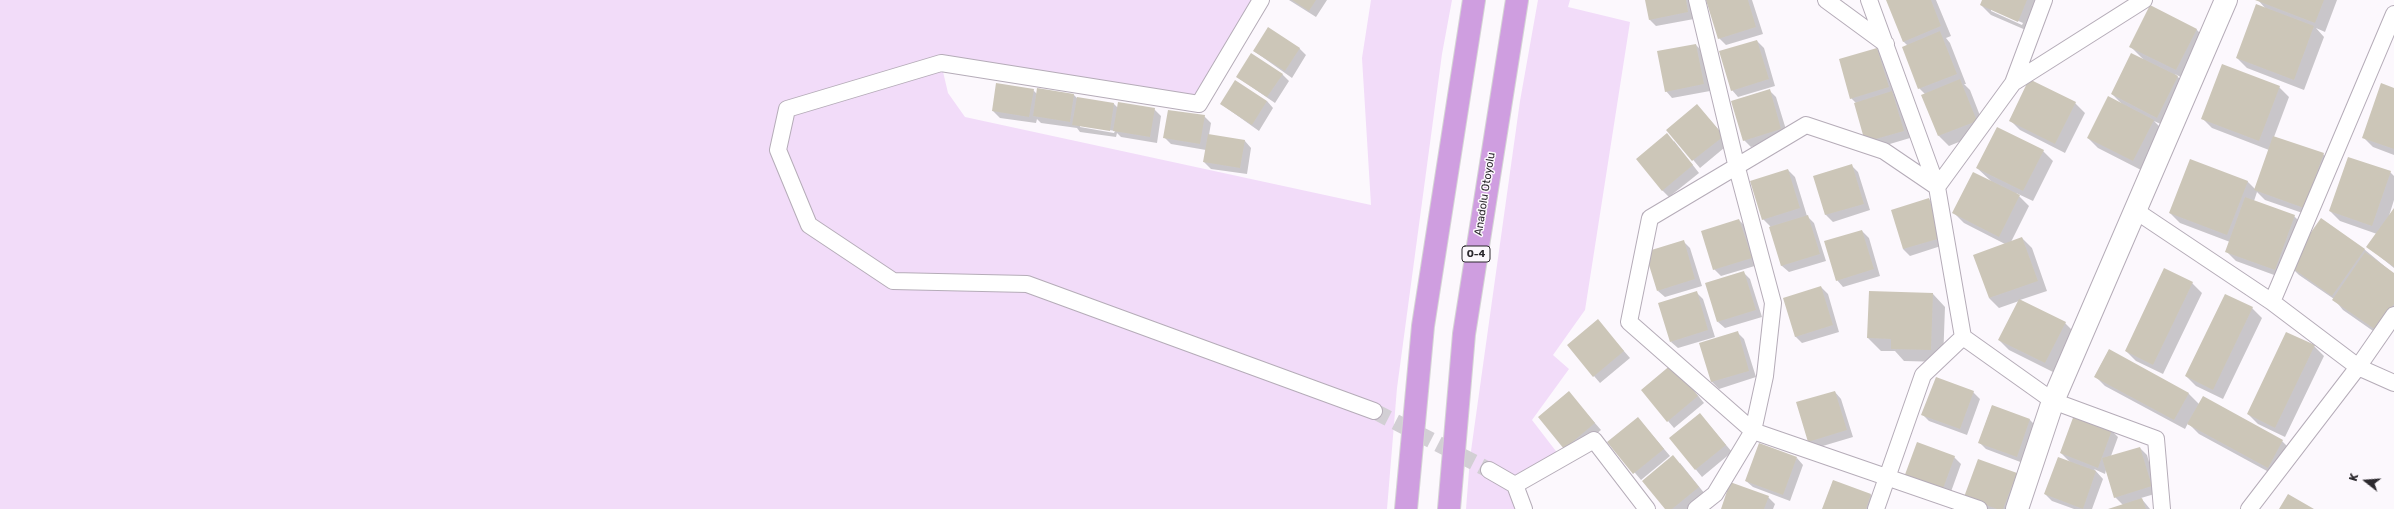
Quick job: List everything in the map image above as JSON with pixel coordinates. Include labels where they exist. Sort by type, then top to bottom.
[{"type":"highway","points":[[1406,509],[1423,326],[1474,0]]},
{"type":"highway","name":"Anadolu Otoyolu","points":[[1449,509],[1464,334],[1517,0]]},
{"type":"main road","points":[[2017,509],[2053,401],[2226,0]]},
{"type":"street","points":[[1261,0],[1199,104],[941,63],[787,109],[778,150],[809,225],[893,281],[1027,284],[1374,411]]},
{"type":"street","points":[[1696,509],[1716,494],[1753,431],[1765,376],[1773,303],[1737,168],[1697,0]]},
{"type":"street","points":[[1826,0],[1886,44]]},
{"type":"street","points":[[1869,0],[1937,187],[1963,337],[2053,401],[2156,439],[2162,509]]},
{"type":"street","points":[[1937,187],[2013,83],[2044,0]]},
{"type":"street","points":[[2013,83],[2144,0]]},
{"type":"street","points":[[2272,302],[2394,14]]},
{"type":"street","points":[[1937,187],[1884,151],[1806,125],[1737,168],[1650,218],[1629,322],[1753,431],[1887,479],[1979,509]]},
{"type":"street","points":[[2136,211],[2272,302],[2358,367],[2394,383]]},
{"type":"street","points":[[2249,509],[2358,367],[2394,315]]},
{"type":"street","points":[[1876,509],[1923,375],[1963,337]]},
{"type":"street","points":[[1515,485],[1594,440],[1647,509]]},
{"type":"street","points":[[1489,470],[1515,485],[1524,509]]},
{"type":"shaded area","points":[[0,0],[1261,0],[1199,104],[941,63],[948,93],[965,117],[1371,205],[1362,58],[1371,0],[1452,0],[1442,54],[1397,388],[1387,509],[0,509]]},
{"type":"shaded area","points":[[1538,0],[1570,0],[1568,7],[1630,22],[1585,310],[1553,355],[1569,369],[1532,420],[1562,459],[1515,485],[1524,509],[1466,509],[1470,458],[1520,101]]},
{"type":"building","points":[[1292,0],[1316,0],[1309,11]]},
{"type":"building","points":[[1645,0],[1686,0],[1688,12],[1649,20]]},
{"type":"building","points":[[1706,0],[1748,0],[1756,27],[1718,39]]},
{"type":"building","points":[[1886,0],[1931,0],[1941,26],[1903,42]]},
{"type":"building","points":[[1982,0],[2027,0],[2018,22],[1980,5]]},
{"type":"building","points":[[2255,0],[2324,0],[2315,23]]},
{"type":"building","points":[[2256,4],[2314,26],[2294,80],[2236,58]]},
{"type":"building","points":[[2150,5],[2197,29],[2176,70],[2129,47]]},
{"type":"building","points":[[1268,27],[1300,48],[1285,71],[1253,51]]},
{"type":"building","points":[[1940,31],[1957,74],[1918,89],[1902,47]]},
{"type":"building","points":[[1757,40],[1769,79],[1731,91],[1719,51]]},
{"type":"building","points":[[1696,44],[1704,84],[1665,92],[1657,51]]},
{"type":"building","points":[[1877,48],[1889,87],[1850,99],[1839,59]]},
{"type":"building","points":[[1251,53],[1283,74],[1267,97],[1236,77]]},
{"type":"building","points":[[2131,53],[2178,76],[2157,118],[2111,94]]},
{"type":"building","points":[[2222,64],[2280,86],[2259,141],[2201,119]]},
{"type":"building","points":[[1960,79],[1977,121],[1938,136],[1921,95]]},
{"type":"building","points":[[2029,79],[2076,102],[2055,144],[2009,121]]},
{"type":"building","points":[[1235,80],[1267,101],[1252,125],[1220,104]]},
{"type":"building","points":[[996,83],[1034,89],[1029,117],[992,111]]},
{"type":"building","points":[[2381,83],[2394,88],[2394,149],[2362,138]]},
{"type":"building","points":[[1037,88],[1074,94],[1070,122],[1033,116]]},
{"type":"building","points":[[1770,89],[1781,129],[1743,141],[1731,101]]},
{"type":"building","points":[[1892,91],[1904,131],[1865,142],[1854,103]]},
{"type":"building","points":[[2108,96],[2154,120],[2133,161],[2087,138]]},
{"type":"building","points":[[1077,97],[1114,103],[1110,131],[1072,125]]},
{"type":"building","points":[[1118,102],[1155,108],[1150,137],[1113,131]]},
{"type":"building","points":[[1697,104],[1724,136],[1692,161],[1666,130]]},
{"type":"building","points":[[1168,110],[1205,115],[1200,144],[1163,138]]},
{"type":"building","points":[[1997,127],[2044,150],[2023,191],[1976,168]]},
{"type":"building","points":[[1667,133],[1693,165],[1662,191],[1636,159]]},
{"type":"building","points":[[1208,134],[1245,140],[1240,168],[1203,162]]},
{"type":"building","points":[[2273,136],[2324,153],[2304,208],[2254,190]]},
{"type":"building","points":[[2348,157],[2391,171],[2372,226],[2329,211]]},
{"type":"building","points":[[2190,159],[2248,181],[2227,235],[2169,213]]},
{"type":"building","points":[[1852,164],[1864,204],[1825,215],[1813,176]]},
{"type":"building","points":[[1788,169],[1800,208],[1762,220],[1750,181]]},
{"type":"building","points":[[1973,172],[2020,195],[1999,237],[1952,213]]},
{"type":"building","points":[[2245,197],[2295,215],[2275,270],[2225,252]]},
{"type":"building","points":[[1929,198],[1941,238],[1903,249],[1891,210]]},
{"type":"building","points":[[2394,208],[2394,267],[2366,247]]},
{"type":"building","points":[[1808,215],[1820,254],[1781,266],[1769,227]]},
{"type":"building","points":[[2321,218],[2365,249],[2332,296],[2288,265]]},
{"type":"building","points":[[1739,219],[1752,258],[1713,270],[1701,231]]},
{"type":"building","points":[[1862,230],[1874,269],[1836,281],[1824,241]]},
{"type":"building","points":[[2022,237],[2038,281],[1989,298],[1973,255]]},
{"type":"building","points":[[1684,240],[1695,279],[1657,291],[1645,252]]},
{"type":"building","points":[[2365,252],[2394,273],[2394,304],[2376,330],[2332,300]]},
{"type":"building","points":[[2164,268],[2193,282],[2153,365],[2125,351]]},
{"type":"building","points":[[1744,271],[1756,310],[1717,322],[1705,283]]},
{"type":"building","points":[[1821,286],[1833,325],[1795,337],[1783,298]]},
{"type":"building","points":[[1697,291],[1708,330],[1670,342],[1658,303]]},
{"type":"building","points":[[1869,291],[1933,293],[1931,350],[1891,349],[1891,339],[1867,338]]},
{"type":"building","points":[[2225,294],[2253,307],[2213,390],[2185,376]]},
{"type":"building","points":[[2019,299],[2066,322],[2045,363],[1998,340]]},
{"type":"building","points":[[1598,319],[1624,351],[1593,377],[1567,345]]},
{"type":"building","points":[[1738,331],[1749,371],[1711,382],[1699,343]]},
{"type":"building","points":[[2286,332],[2315,345],[2275,428],[2247,414]]},
{"type":"building","points":[[2109,349],[2189,393],[2174,420],[2094,377]]},
{"type":"building","points":[[1672,364],[1698,396],[1667,422],[1641,390]]},
{"type":"building","points":[[1936,377],[1974,391],[1960,429],[1921,415]]},
{"type":"building","points":[[1569,391],[1595,423],[1564,449],[1538,417]]},
{"type":"building","points":[[1835,391],[1847,430],[1808,442],[1796,402]]},
{"type":"building","points":[[2203,396],[2283,440],[2268,468],[2187,424]]},
{"type":"building","points":[[1992,405],[2030,419],[2017,457],[1978,443]]},
{"type":"building","points":[[1700,413],[1726,445],[1695,470],[1669,438]]},
{"type":"building","points":[[2074,415],[2112,430],[2098,468],[2060,453]]},
{"type":"building","points":[[1638,417],[1664,449],[1633,474],[1607,442]]},
{"type":"building","points":[[1917,442],[1955,456],[1941,494],[1903,480]]},
{"type":"building","points":[[1759,443],[1797,457],[1783,495],[1745,481]]},
{"type":"building","points":[[2140,447],[2152,486],[2114,498],[2102,458]]},
{"type":"building","points":[[1673,455],[1699,487],[1672,509],[1665,509],[1642,481]]},
{"type":"building","points":[[2058,457],[2096,471],[2083,509],[2044,494]]},
{"type":"building","points":[[1978,459],[2017,473],[2003,509],[1997,509],[1964,497]]},
{"type":"building","points":[[1833,480],[1871,494],[1866,509],[1822,509]]},
{"type":"building","points":[[1730,482],[1769,496],[1764,509],[1721,509]]},
{"type":"building","points":[[2288,494],[2314,509],[2279,509]]},
{"type":"building","points":[[2142,498],[2146,509],[2108,509]]},
{"type":"tunnel","points":[[1374,411],[1489,470]]}]
